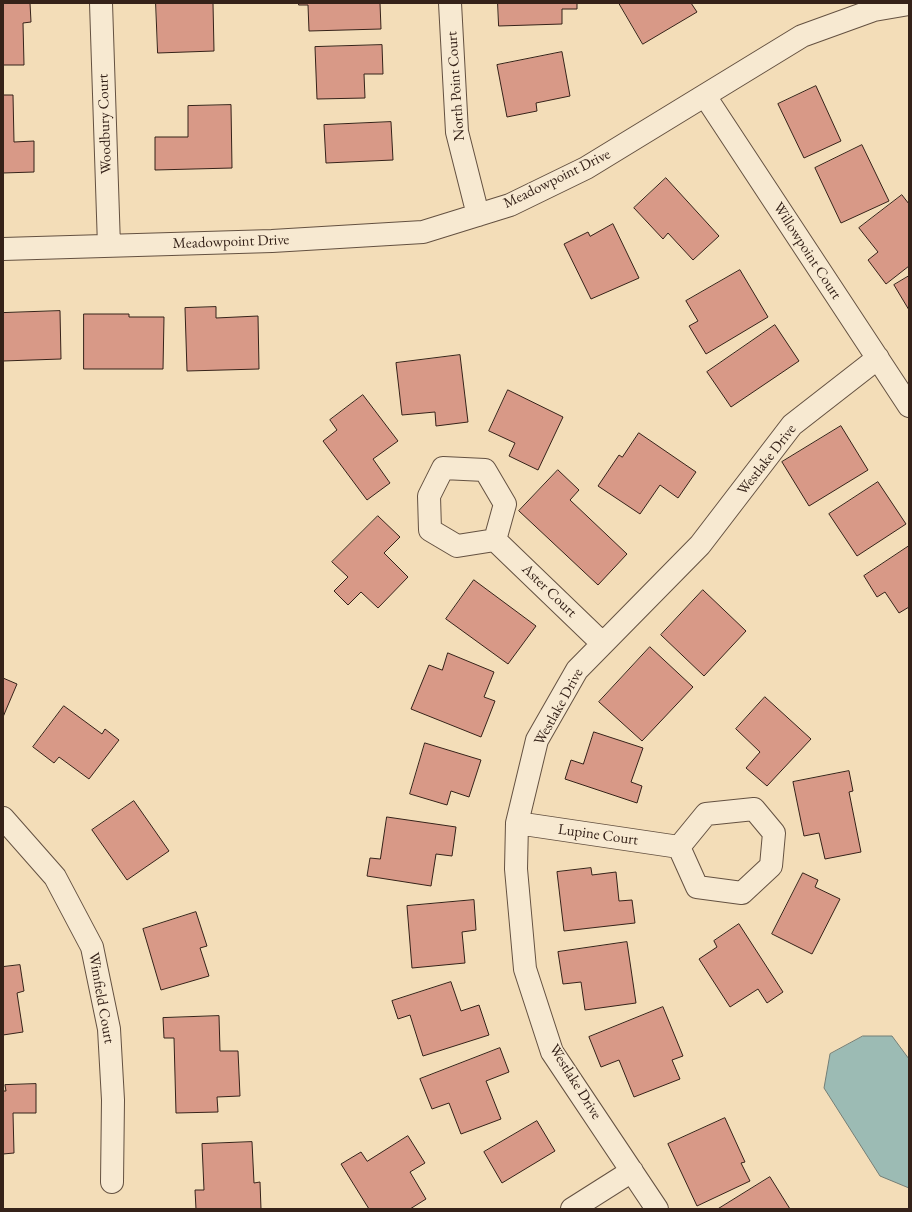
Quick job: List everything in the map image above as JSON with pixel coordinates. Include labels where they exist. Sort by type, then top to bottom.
[{"type":"street","name":"Woodbury Court","points":[[101,3],[109,246]]},
{"type":"street","name":"North Point Court","points":[[450,3],[457,132],[478,215]]},
{"type":"street","name":"Meadowpoint Drive","points":[[3,249],[272,241],[423,232],[510,205],[586,168],[802,36],[874,10],[909,4]]},
{"type":"street","name":"Willowpoint Court","points":[[705,96],[909,406]]},
{"type":"street","name":"Westlake Drive","points":[[657,1209],[552,1052],[525,969],[516,869],[517,823],[537,740],[577,670],[700,545],[792,425],[878,358]]},
{"type":"street","name":"Aster Court","points":[[495,540],[602,643]]},
{"type":"street","points":[[754,809],[774,833],[771,866],[742,893],[697,887],[679,847],[706,814],[754,809]]},
{"type":"street","name":"Wimfield Court","points":[[3,818],[55,877],[92,947],[109,1029],[113,1100],[112,1182]]},
{"type":"street","name":"Lupine Court","points":[[517,823],[679,847]]},
{"type":"street","points":[[572,1209],[632,1171]]},
{"type":"water","points":[[863,1036],[892,1036],[909,1059],[909,1188],[880,1176],[824,1088],[830,1054]]},
{"type":"building","points":[[3,3],[30,3],[31,22],[23,23],[24,65],[3,65]]},
{"type":"building","points":[[156,3],[213,3],[214,51],[158,53]]},
{"type":"building","points":[[299,3],[380,3],[381,29],[309,31],[308,5],[299,5]]},
{"type":"building","points":[[498,3],[577,3],[577,9],[562,9],[562,24],[499,26]]},
{"type":"building","points":[[619,3],[691,3],[697,12],[643,44]]},
{"type":"building","points":[[382,45],[383,74],[364,74],[365,98],[317,99],[315,47]]},
{"type":"building","points":[[562,52],[570,96],[536,103],[537,111],[507,117],[497,65]]},
{"type":"building","points":[[816,86],[841,141],[804,158],[778,104]]},
{"type":"building","points":[[3,95],[13,95],[14,142],[34,141],[34,172],[3,173]]},
{"type":"building","points":[[231,105],[232,168],[155,170],[155,137],[188,137],[188,106]]},
{"type":"building","points":[[391,122],[393,160],[326,163],[324,125]]},
{"type":"building","points":[[862,145],[889,201],[841,223],[815,168]]},
{"type":"building","points":[[666,178],[719,236],[693,260],[668,233],[663,239],[634,208]]},
{"type":"building","points":[[902,195],[909,204],[909,266],[886,284],[868,260],[878,252],[859,228]]},
{"type":"building","points":[[613,224],[639,278],[591,299],[564,244],[588,232],[590,236]]},
{"type":"building","points":[[740,270],[768,317],[706,354],[689,326],[698,321],[686,301]]},
{"type":"building","points":[[909,276],[909,310],[894,285]]},
{"type":"building","points":[[216,307],[216,318],[258,316],[259,369],[187,371],[185,308]]},
{"type":"building","points":[[60,311],[61,359],[3,361],[3,313]]},
{"type":"building","points":[[84,314],[129,314],[129,317],[164,317],[163,369],[84,369]]},
{"type":"building","points":[[775,325],[799,361],[731,407],[707,372]]},
{"type":"building","points":[[460,355],[468,422],[436,426],[435,412],[402,415],[396,363]]},
{"type":"building","points":[[508,390],[563,417],[538,470],[509,456],[515,443],[489,431]]},
{"type":"building","points":[[363,395],[398,441],[373,459],[390,483],[367,500],[323,441],[337,430],[330,420]]},
{"type":"building","points":[[841,426],[868,470],[809,506],[782,462]]},
{"type":"building","points":[[639,433],[696,472],[678,498],[660,485],[640,514],[598,486],[619,455],[622,457]]},
{"type":"building","points":[[558,470],[579,490],[570,500],[627,554],[598,585],[519,511]]},
{"type":"building","points":[[878,482],[906,524],[857,556],[829,514]]},
{"type":"building","points":[[378,516],[400,537],[384,553],[408,577],[378,608],[361,592],[348,605],[334,591],[348,577],[332,562]]},
{"type":"building","points":[[909,546],[909,607],[899,613],[885,592],[877,597],[864,576]]},
{"type":"building","points":[[474,580],[536,626],[508,664],[446,619]]},
{"type":"building","points":[[703,590],[746,631],[704,676],[661,635]]},
{"type":"building","points":[[650,647],[693,687],[642,741],[599,702]]},
{"type":"building","points":[[448,653],[494,672],[484,697],[495,701],[481,737],[411,709],[429,665],[442,670]]},
{"type":"building","points":[[3,678],[17,684],[3,717]]},
{"type":"building","points":[[765,697],[811,739],[767,786],[746,768],[760,752],[736,729]]},
{"type":"building","points":[[64,706],[102,734],[105,729],[119,740],[89,779],[59,757],[54,763],[33,747]]},
{"type":"building","points":[[594,732],[643,748],[631,782],[642,786],[637,803],[565,779],[571,760],[583,764]]},
{"type":"building","points":[[425,743],[481,760],[469,797],[451,791],[447,805],[410,794]]},
{"type":"building","points":[[849,771],[853,791],[849,792],[861,852],[825,859],[819,833],[804,836],[793,782]]},
{"type":"building","points":[[134,801],[169,851],[127,880],[92,830]]},
{"type":"building","points":[[387,817],[456,827],[452,856],[436,854],[431,886],[367,876],[370,858],[380,859]]},
{"type":"building","points":[[591,868],[592,875],[616,872],[619,901],[632,900],[635,923],[564,931],[557,872]]},
{"type":"building","points":[[803,873],[818,880],[815,887],[840,899],[812,954],[772,934]]},
{"type":"building","points":[[474,900],[476,930],[462,932],[465,963],[412,968],[407,906]]},
{"type":"building","points":[[196,912],[207,946],[200,948],[209,976],[161,990],[143,929]]},
{"type":"building","points":[[739,924],[783,992],[767,1003],[758,989],[730,1007],[699,959],[717,947],[714,941]]},
{"type":"building","points":[[627,942],[636,1003],[585,1010],[581,982],[563,984],[558,952]]},
{"type":"building","points":[[20,965],[24,991],[17,993],[23,1032],[3,1035],[3,967]]},
{"type":"building","points":[[451,982],[461,1011],[479,1005],[489,1035],[423,1056],[410,1015],[398,1019],[392,1001]]},
{"type":"building","points":[[663,1007],[683,1056],[672,1060],[680,1079],[634,1097],[619,1060],[601,1067],[589,1037]]},
{"type":"building","points":[[219,1016],[220,1051],[238,1051],[240,1096],[217,1097],[218,1112],[176,1113],[174,1038],[164,1038],[163,1018]]},
{"type":"building","points":[[500,1048],[509,1072],[486,1081],[501,1119],[461,1134],[449,1103],[432,1109],[420,1079]]},
{"type":"building","points":[[36,1084],[36,1113],[13,1113],[14,1153],[3,1154],[3,1091],[6,1091],[5,1085]]},
{"type":"building","points":[[725,1118],[745,1162],[741,1163],[750,1181],[697,1206],[668,1144]]},
{"type":"building","points":[[537,1121],[555,1151],[502,1183],[484,1152]]},
{"type":"building","points":[[408,1136],[425,1163],[410,1172],[426,1199],[410,1209],[369,1209],[341,1164],[361,1152],[367,1161]]},
{"type":"building","points":[[252,1142],[254,1183],[260,1182],[261,1209],[196,1209],[195,1190],[204,1190],[202,1144]]},
{"type":"building","points":[[770,1177],[790,1209],[718,1209]]}]
